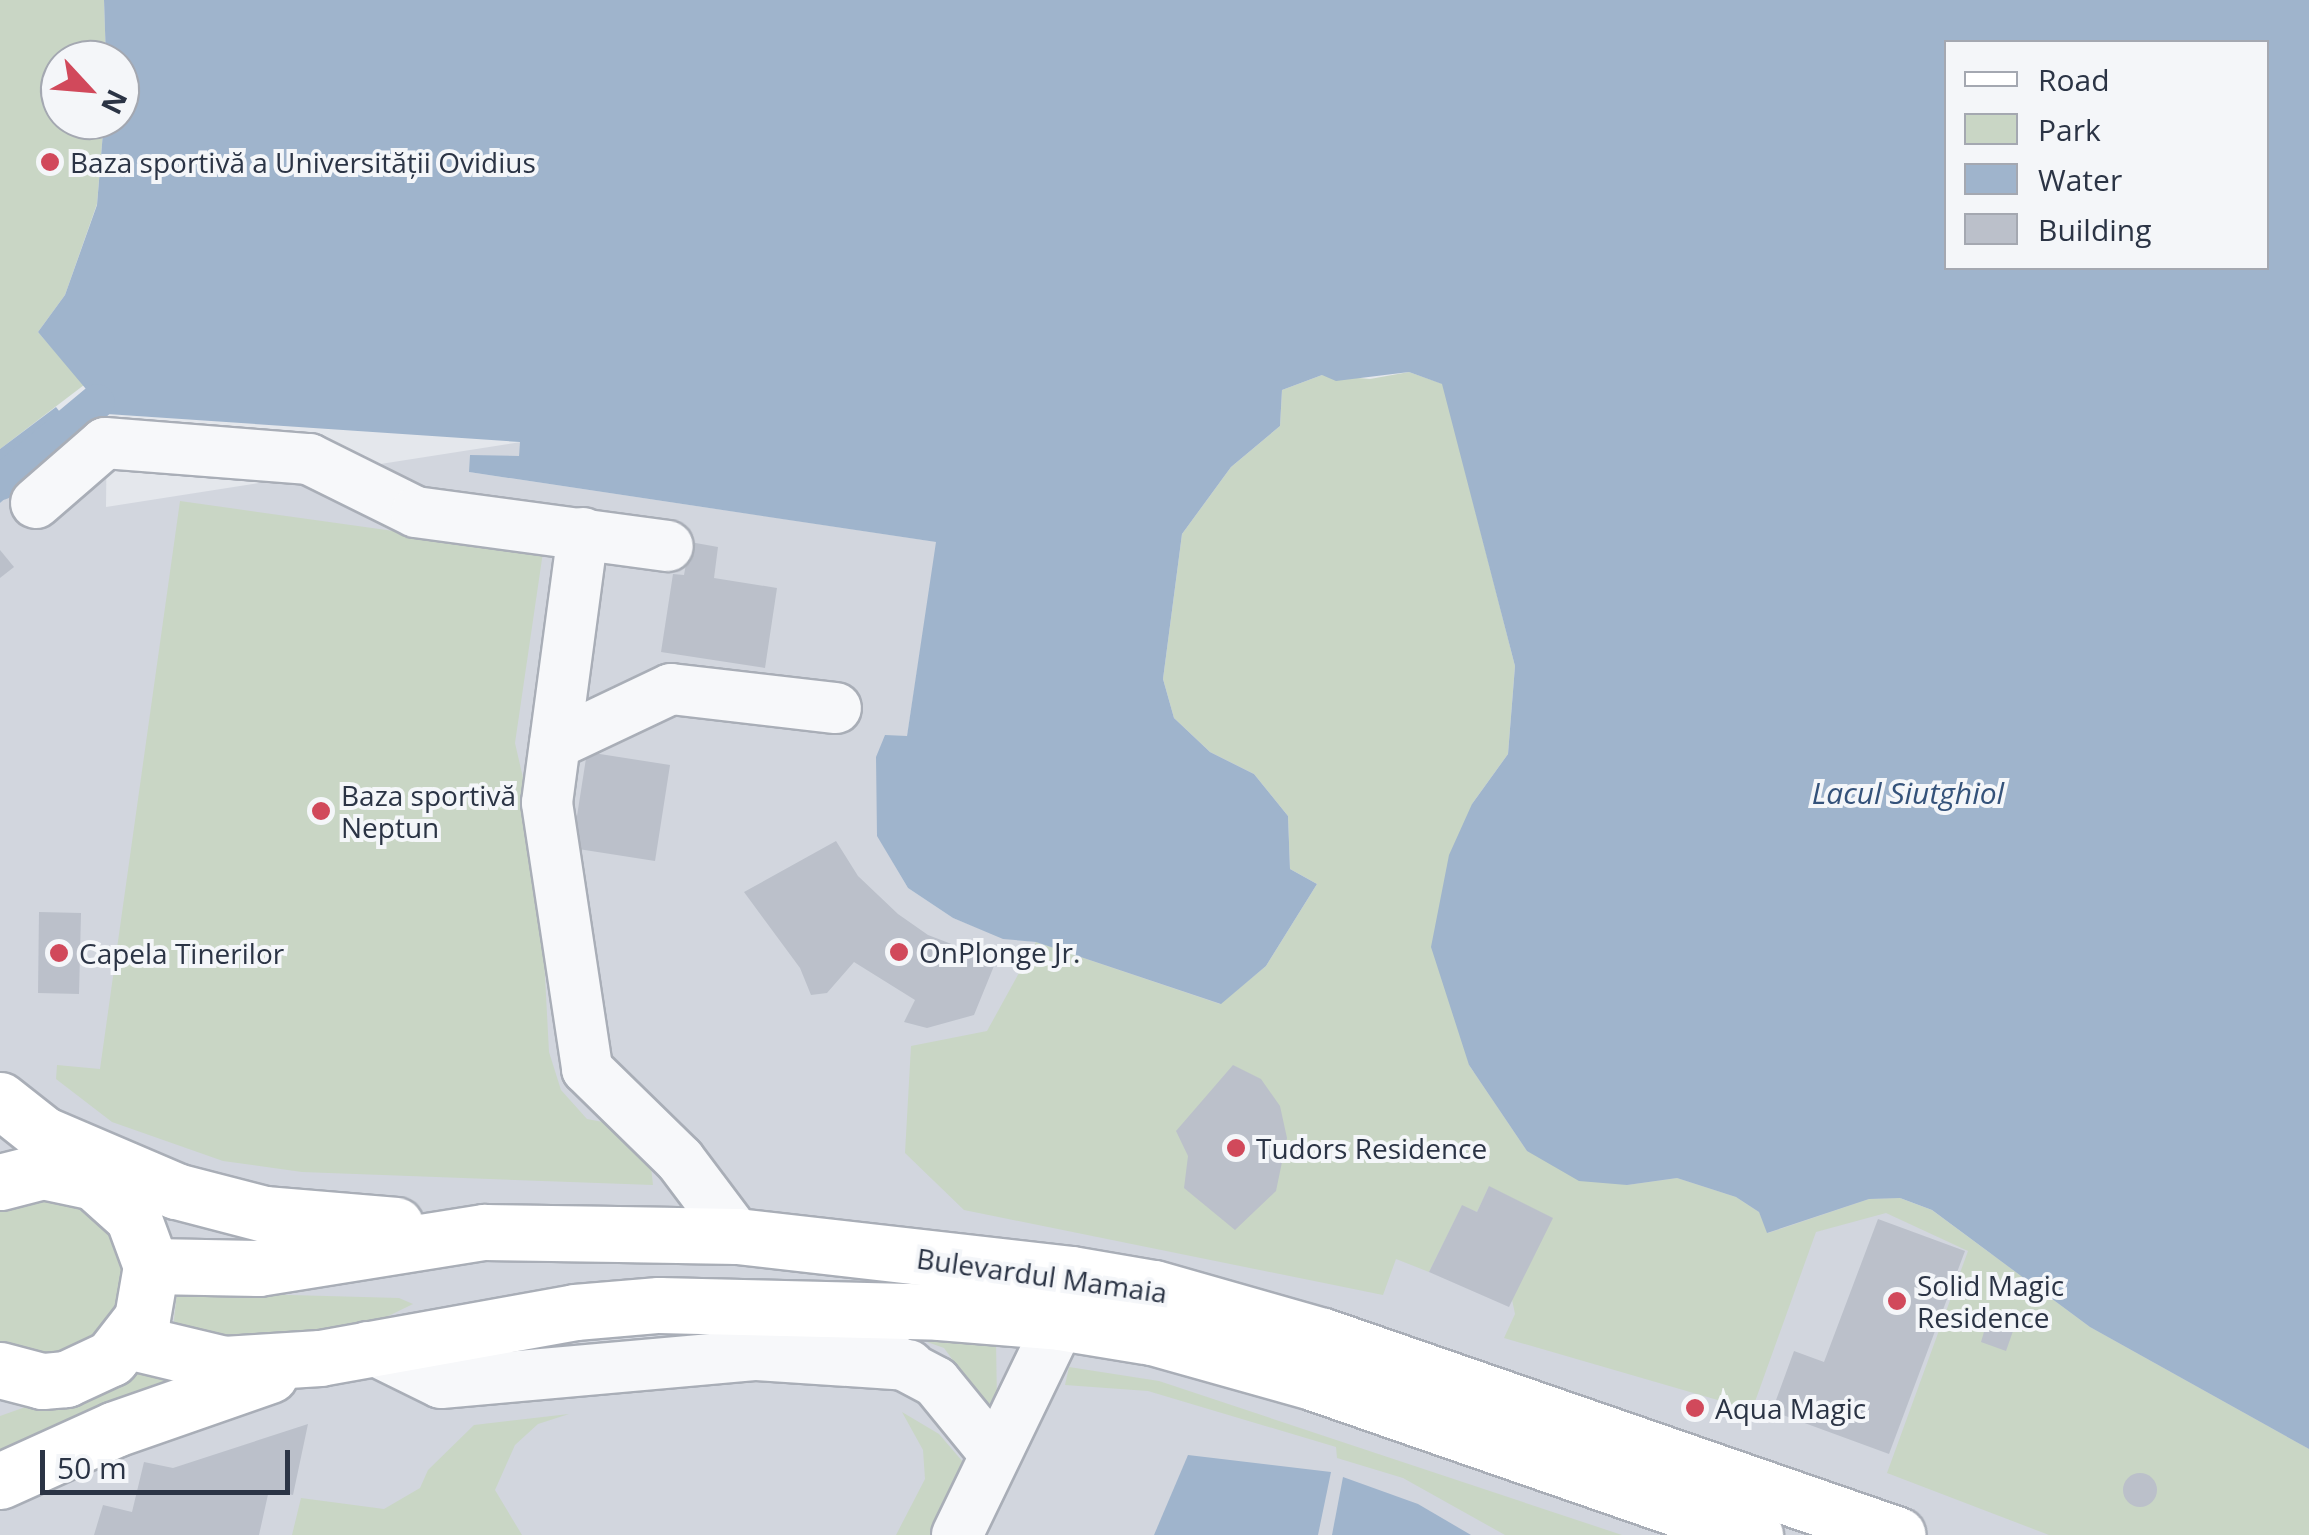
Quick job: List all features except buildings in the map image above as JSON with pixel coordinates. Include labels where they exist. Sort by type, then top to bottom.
[{"type":"main road","points":[[0,1100],[43,1134],[176,1192],[265,1214],[484,1232]]},
{"type":"main road","points":[[6,1169],[70,1173],[116,1197],[134,1217],[151,1266],[142,1318],[128,1341],[90,1371],[14,1382]]},
{"type":"main road","name":"Bulevardul Mamaia","points":[[151,1266],[258,1268],[484,1232],[737,1236],[1154,1288],[1323,1336],[1898,1535]]},
{"type":"main road","name":"Bulevardul Mamaia","points":[[128,1341],[224,1364],[344,1353],[574,1312],[732,1304],[1060,1322],[1152,1337],[1312,1382],[1754,1535]]},
{"type":"main road","points":[[0,1482],[115,1429],[344,1353]]},
{"type":"lane","points":[[36,503],[105,443],[308,459],[416,512],[668,546]]},
{"type":"lane","points":[[583,533],[547,803],[587,1069],[680,1160],[737,1236]]},
{"type":"lane","points":[[555,744],[671,689],[836,708]]},
{"type":"lane","points":[[732,1304],[827,1330],[908,1364],[953,1396],[994,1453]]},
{"type":"lane","points":[[957,1535],[1060,1322]]},
{"type":"lane","points":[[344,1353],[442,1382],[757,1355],[908,1364]]},
{"type":"shaded area","points":[[107,414],[106,507],[521,442],[519,456],[469,472],[937,542],[907,737],[877,835],[908,888],[953,918],[1003,938],[1036,942],[1900,1198],[2309,1449],[2309,1535],[0,1535],[0,503]]},
{"type":"green space","name":"Baza sportivă a Universității Ovidius","points":[[0,0],[104,0],[105,40],[40,40],[40,140],[102,140],[97,204],[65,295],[38,332],[84,385],[0,449]]},
{"type":"green space","points":[[1409,372],[1443,384],[1515,666],[1508,754],[1472,804],[1469,1065],[1527,1151],[1627,1185],[1677,1178],[1736,1197],[1759,1212],[1768,1233],[1869,1199],[1900,1198],[1932,1210],[2090,1327],[2309,1449],[2309,1535],[2049,1535],[1887,1473],[1968,1251],[1886,1213],[1816,1232],[1752,1410],[1504,1338],[1515,1314],[1489,1187],[1477,1212],[1462,1206],[1429,1272],[1396,1259],[1383,1295],[964,1210],[905,1153],[911,1046],[987,1031],[1036,942],[1220,1004],[1266,966],[1317,884],[1290,869],[1288,816],[1254,774],[1210,752],[1174,718],[1163,679],[1182,534],[1231,467],[1280,426],[1282,390],[1322,375],[1370,379]]},
{"type":"green space","name":"Baza sportivă Neptun","points":[[180,501],[543,552],[515,743],[538,843],[549,1052],[561,1090],[587,1119],[619,1125],[650,1158],[653,1185],[302,1172],[223,1161],[112,1122],[56,1079],[57,1065],[100,1069]]},
{"type":"green space","points":[[46,1195],[74,1200],[117,1237],[126,1264],[125,1292],[97,1340],[44,1359],[0,1344],[0,1209]]},
{"type":"green space","points":[[177,1292],[399,1298],[413,1304],[372,1324],[263,1339],[173,1329]]},
{"type":"green space","points":[[905,1334],[996,1340],[997,1404],[984,1403],[944,1348]]},
{"type":"green space","points":[[1069,1367],[1159,1381],[1622,1535],[1505,1535],[1403,1478],[1337,1458],[1336,1447],[1148,1391],[1065,1385]]},
{"type":"green space","points":[[133,1369],[194,1374],[0,1461],[0,1416]]},
{"type":"green space","points":[[902,1412],[939,1434],[963,1462],[963,1488],[939,1535],[896,1535],[925,1479],[923,1450]]},
{"type":"green space","points":[[569,1414],[538,1424],[515,1445],[495,1490],[522,1535],[292,1535],[301,1498],[384,1509],[420,1488],[428,1470],[474,1425]]},
{"type":"water","name":"Lacul Siutghiol","points":[[104,0],[2309,0],[2309,1449],[2090,1327],[1932,1210],[1900,1198],[1869,1199],[1767,1233],[1759,1212],[1736,1197],[1677,1178],[1627,1185],[1579,1181],[1527,1151],[1469,1065],[1431,947],[1449,855],[1472,804],[1508,754],[1515,666],[1442,384],[1409,372],[1336,381],[1322,375],[1282,390],[1280,426],[1231,467],[1182,534],[1163,679],[1174,718],[1210,752],[1254,774],[1288,816],[1290,869],[1317,884],[1266,966],[1221,1004],[1036,942],[1003,939],[953,918],[908,888],[877,836],[876,757],[885,735],[907,736],[936,542],[469,472],[470,455],[519,456],[520,442],[107,414],[38,332],[65,295],[97,205],[102,140],[140,140],[140,40],[105,40]]},
{"type":"water","points":[[56,407],[79,437],[0,503],[0,449]]},
{"type":"water","points":[[1188,1455],[1331,1472],[1318,1535],[1154,1535]]},
{"type":"water","points":[[1343,1477],[1418,1504],[1471,1535],[1332,1535]]},
{"type":"waterway","points":[[0,482],[97,401]]},
{"type":"place","name":"Baza sportivă a Universității Ovidius","points":[[50,162]]},
{"type":"place","name":"Baza sportivă Neptun","points":[[321,811]]},
{"type":"place","name":"OnPlonge Jr.","points":[[899,952]]},
{"type":"place","name":"Capela Tinerilor","points":[[59,953]]},
{"type":"place","name":"Tudors Residence","points":[[1236,1148]]},
{"type":"place","name":"Solid Magic Residence","points":[[1897,1301]]},
{"type":"place","name":"Aqua Magic","points":[[1695,1408]]}]
